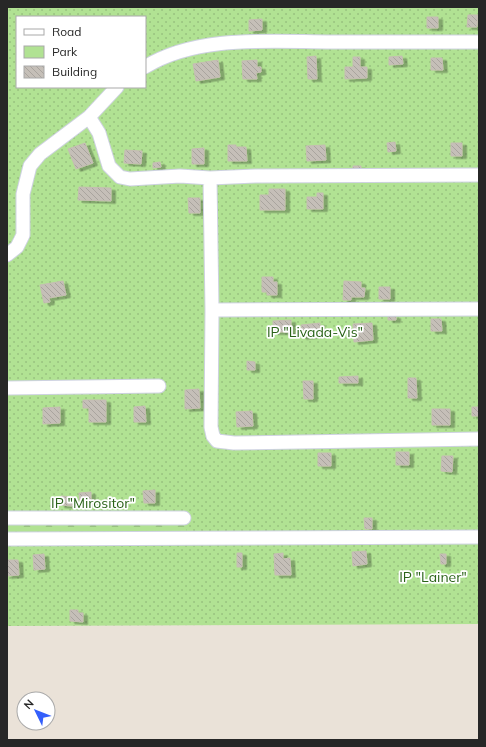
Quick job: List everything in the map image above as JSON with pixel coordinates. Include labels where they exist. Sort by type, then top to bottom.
[{"type":"street","points":[[146,67],[170,55],[200,46],[257,42],[479,42]]},
{"type":"street","points":[[7,254],[17,246],[23,235],[23,194],[30,166],[40,154],[89,117],[116,88]]},
{"type":"street","points":[[89,117],[99,133],[109,166],[120,177],[130,179],[180,176],[210,178],[255,176],[479,175]]},
{"type":"street","points":[[210,178],[212,310],[211,427],[213,436],[217,441],[234,443],[479,439]]},
{"type":"street","points":[[212,310],[479,309]]},
{"type":"street","points":[[7,388],[159,386]]},
{"type":"street","points":[[7,518],[184,518]]},
{"type":"street","points":[[7,539],[479,537]]},
{"type":"green space","name":"IP \"Livada-Vis\"","points":[[7,7],[479,7],[479,624],[7,626]]},
{"type":"green space","points":[[7,521],[185,523],[187,532],[7,534]]},
{"type":"building","points":[[468,15],[478,15],[477,27],[467,27]]},
{"type":"building","points":[[427,17],[438,17],[438,28],[427,28]]},
{"type":"building","points":[[262,19],[262,30],[249,31],[249,20]]},
{"type":"building","points":[[316,56],[317,79],[308,79],[307,57]]},
{"type":"building","points":[[402,56],[403,64],[389,65],[389,57]]},
{"type":"building","points":[[353,57],[360,57],[360,67],[367,67],[367,78],[345,79],[345,67],[353,67]]},
{"type":"building","points":[[431,58],[442,58],[443,70],[431,70]]},
{"type":"building","points":[[218,60],[220,77],[196,81],[193,64]]},
{"type":"building","points":[[257,60],[257,67],[261,67],[261,72],[256,73],[257,79],[243,79],[242,61]]},
{"type":"building","points":[[395,142],[396,151],[388,152],[387,143]]},
{"type":"building","points":[[85,143],[93,163],[76,169],[68,149]]},
{"type":"building","points":[[451,143],[462,143],[462,156],[451,156]]},
{"type":"building","points":[[228,145],[246,147],[247,161],[228,161]]},
{"type":"building","points":[[325,145],[326,160],[307,161],[306,146]]},
{"type":"building","points":[[204,148],[204,164],[192,164],[192,149]]},
{"type":"building","points":[[125,150],[142,151],[141,164],[124,163]]},
{"type":"building","points":[[160,162],[161,167],[153,168],[153,163]]},
{"type":"building","points":[[353,166],[361,166],[361,169],[353,169]]},
{"type":"building","points":[[79,187],[111,188],[111,201],[78,200]]},
{"type":"building","points":[[269,189],[285,189],[285,210],[260,210],[260,195],[269,195]]},
{"type":"building","points":[[317,193],[323,193],[323,209],[307,209],[307,197],[317,197]]},
{"type":"building","points":[[188,198],[200,198],[200,213],[189,213]]},
{"type":"building","points":[[262,277],[273,277],[273,282],[277,282],[277,295],[267,295],[267,292],[262,292]]},
{"type":"building","points":[[63,281],[66,295],[49,298],[50,302],[44,303],[40,285]]},
{"type":"building","points":[[344,281],[361,282],[361,288],[365,288],[364,297],[351,297],[351,300],[343,300]]},
{"type":"building","points":[[379,287],[390,287],[390,299],[379,299]]},
{"type":"building","points":[[396,316],[396,320],[388,320],[388,317]]},
{"type":"building","points":[[431,319],[441,319],[442,331],[431,331]]},
{"type":"building","points":[[291,320],[291,332],[273,332],[273,321]]},
{"type":"building","points":[[320,323],[320,335],[302,337],[301,325]]},
{"type":"building","points":[[372,323],[373,340],[354,342],[353,324]]},
{"type":"building","points":[[247,361],[255,362],[255,370],[247,370]]},
{"type":"building","points":[[358,376],[358,383],[339,383],[339,377]]},
{"type":"building","points":[[408,378],[416,378],[417,398],[408,398]]},
{"type":"building","points":[[303,381],[313,381],[313,399],[304,399]]},
{"type":"building","points":[[199,389],[200,408],[185,409],[185,390]]},
{"type":"building","points":[[83,400],[106,400],[106,422],[89,422],[89,408],[83,408]]},
{"type":"building","points":[[145,406],[146,422],[134,422],[134,407]]},
{"type":"building","points":[[60,407],[60,423],[43,424],[43,408]]},
{"type":"building","points":[[472,407],[479,407],[479,416],[472,416]]},
{"type":"building","points":[[432,409],[450,409],[450,425],[432,425]]},
{"type":"building","points":[[252,411],[253,426],[237,427],[236,412]]},
{"type":"building","points":[[396,452],[409,452],[409,465],[396,465]]},
{"type":"building","points":[[318,453],[331,453],[331,466],[318,466]]},
{"type":"building","points":[[442,456],[453,456],[452,472],[441,471]]},
{"type":"building","points":[[155,490],[155,503],[144,503],[143,491]]},
{"type":"building","points":[[91,492],[91,503],[80,503],[79,493]]},
{"type":"building","points":[[61,496],[73,497],[72,506],[60,505]]},
{"type":"building","points":[[364,518],[372,518],[372,529],[365,529]]},
{"type":"building","points":[[366,551],[367,564],[353,566],[352,552]]},
{"type":"building","points":[[237,553],[242,553],[242,567],[237,567]]},
{"type":"building","points":[[283,553],[283,559],[290,558],[291,575],[275,575],[274,554]]},
{"type":"building","points":[[44,554],[45,569],[34,570],[33,555]]},
{"type":"building","points":[[440,554],[446,554],[446,564],[441,564]]},
{"type":"building","points":[[7,560],[18,560],[19,575],[7,576]]},
{"type":"building","points":[[70,610],[78,610],[78,613],[83,613],[83,622],[70,621]]},
{"type":"park label","name":"IP \"Mirositor\"","points":[[93,503]]},
{"type":"park label","name":"IP \"Lainer\"","points":[[433,577]]}]
